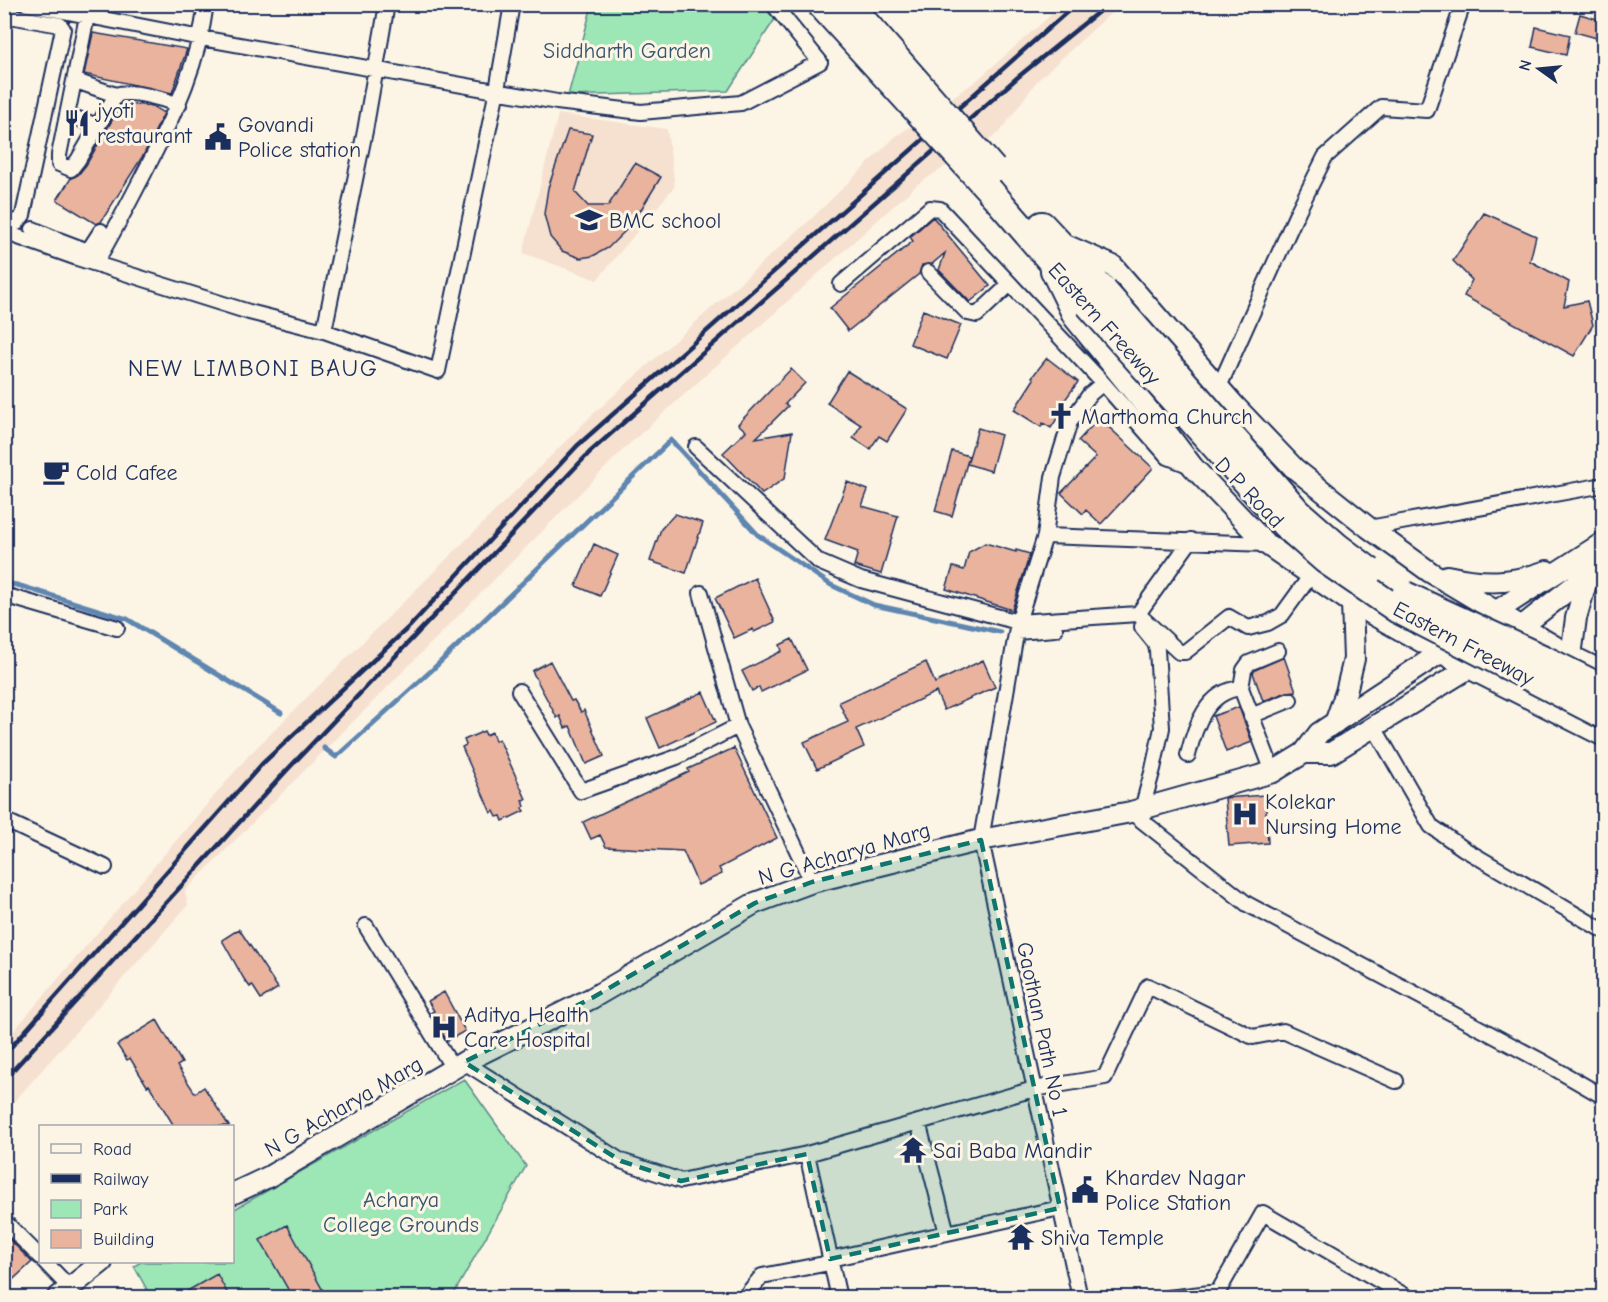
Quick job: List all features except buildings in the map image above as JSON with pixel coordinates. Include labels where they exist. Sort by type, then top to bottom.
[{"type":"highway","name":"Eastern Freeway","points":[[820,4],[999,188]]},
{"type":"highway","name":"Eastern Freeway","points":[[849,4],[1048,246],[1298,512],[1338,547],[1399,592],[1604,689]]},
{"type":"highway","name":"Eastern Freeway","points":[[1096,298],[1285,525],[1325,560],[1398,610],[1604,716]]},
{"type":"main road","points":[[1048,246],[1113,266],[1219,387],[1294,468],[1369,528],[1430,572],[1571,656],[1604,672]]},
{"type":"main road","name":"D P Road","points":[[1048,246],[1074,318],[1193,467],[1266,544],[1352,603],[1469,668],[1604,736]]},
{"type":"main road","points":[[1571,656],[1576,618],[1591,565],[1604,542]]},
{"type":"main road","points":[[1430,572],[1476,582],[1508,582],[1591,565]]},
{"type":"main road","points":[[1304,753],[1319,733],[1442,653],[1496,610],[1591,565]]},
{"type":"main road","name":"N G Acharya Marg","points":[[234,1193],[268,1177],[459,1066],[592,998],[755,903],[812,882],[981,840],[1136,810],[1272,772],[1304,753],[1331,753],[1469,668],[1521,627],[1591,565]]},
{"type":"main road","points":[[1335,723],[1354,659],[1352,603]]},
{"type":"main road","points":[[63,1292],[101,1263]]},
{"type":"street","points":[[27,4],[557,102],[641,112],[741,103],[820,62],[773,4]]},
{"type":"street","points":[[96,262],[119,223],[179,105],[201,38],[206,4]]},
{"type":"street","points":[[324,331],[365,131],[387,4]]},
{"type":"street","points":[[33,229],[49,242],[96,262],[249,312],[324,331],[438,371],[497,90],[512,4]]},
{"type":"street","points":[[1219,387],[1298,211],[1325,157],[1381,107],[1427,110],[1463,4]]},
{"type":"street","points":[[4,15],[60,25],[63,29],[22,215],[17,223],[4,219]]},
{"type":"street","points":[[87,16],[58,155],[59,164],[71,169],[116,95],[123,92],[179,105]]},
{"type":"street","points":[[75,76],[76,81],[82,85],[116,95]]},
{"type":"street","points":[[67,115],[98,126]]},
{"type":"street","points":[[841,284],[930,208],[940,209],[1103,383],[1168,458],[1193,467]]},
{"type":"street","points":[[4,232],[88,251],[101,231]]},
{"type":"street","points":[[928,272],[968,313],[977,315],[1009,285]]},
{"type":"street","points":[[981,840],[1014,686],[1017,627],[1045,536],[1053,477],[1070,422],[1090,394],[1103,383]]},
{"type":"street","points":[[696,447],[819,562],[861,580],[1017,627],[1134,623],[1148,632],[1155,643],[1162,728],[1153,769],[1136,810],[1247,904],[1545,1063],[1604,1097]]},
{"type":"street","points":[[1369,528],[1604,485]]},
{"type":"street","points":[[1045,536],[1266,544]]},
{"type":"street","points":[[1017,627],[1138,614],[1191,540]]},
{"type":"street","points":[[1138,614],[1179,652],[1185,652],[1228,618],[1248,628],[1268,623],[1282,615],[1311,575]]},
{"type":"street","points":[[701,593],[738,726],[812,882]]},
{"type":"street","points":[[4,595],[117,628]]},
{"type":"street","points":[[1272,772],[1240,688],[1244,670],[1249,663],[1278,651]]},
{"type":"street","points":[[1188,755],[1191,741],[1208,705],[1213,699],[1231,689],[1240,688]]},
{"type":"street","points":[[519,691],[581,791],[677,757],[738,726]]},
{"type":"street","points":[[1251,716],[1290,700]]},
{"type":"street","points":[[1374,727],[1431,826],[1464,849],[1604,931]]},
{"type":"street","points":[[4,820],[105,867]]},
{"type":"street","name":"Gaothan Path No 1","points":[[981,840],[1080,1298]]},
{"type":"street","points":[[366,926],[459,1066],[621,1161],[681,1182],[807,1154],[1034,1089],[1105,1077],[1148,986],[1253,1037],[1283,1031],[1396,1081]]},
{"type":"street","points":[[918,1122],[947,1233]]},
{"type":"street","points":[[807,1154],[827,1261],[839,1298]]},
{"type":"street","points":[[744,1298],[762,1276],[1060,1208]]},
{"type":"street","points":[[1168,1298],[1218,1295],[1263,1213],[1409,1298]]},
{"type":"street","points":[[4,1221],[39,1256]]},
{"type":"street","points":[[46,1263],[63,1292]]},
{"type":"highlighted area","points":[[981,840],[1060,1208],[830,1259],[807,1154],[681,1181],[621,1161],[464,1062],[592,998],[755,903],[812,882]]},
{"type":"shaded area","points":[[1062,5],[1120,5],[1037,81],[1000,132],[918,184],[626,447],[185,891],[188,905],[5,1112],[5,1041],[249,755],[594,413],[812,218],[895,137],[976,81]]},
{"type":"shaded area","name":"BMC school","points":[[558,114],[667,129],[675,186],[597,280],[523,253]]},
{"type":"green space","name":"Siddharth Garden","points":[[592,5],[762,5],[775,19],[728,91],[568,96]]},
{"type":"green space","name":"Acharya College Grounds","points":[[464,1079],[526,1166],[452,1297],[151,1297],[134,1266],[139,1263],[234,1263],[234,1209]]},
{"type":"waterway","points":[[324,748],[336,757],[432,670],[671,440],[758,535],[831,585],[874,605],[1000,632]]},
{"type":"waterway","points":[[4,583],[127,619],[281,713]]},
{"type":"railway","points":[[4,1055],[262,764],[411,625],[577,446],[1076,4]]},
{"type":"railway","points":[[4,1080],[288,769],[590,452],[1018,77],[1108,4]]},
{"type":"place","name":"jyoti restaurant","points":[[77,123]]},
{"type":"place","name":"Govandi Police station","points":[[218,137]]},
{"type":"place","name":"BMC school","points":[[589,220]]},
{"type":"place","name":"Marthoma Church","points":[[1061,416]]},
{"type":"place","name":"Cold Cafee","points":[[56,472]]},
{"type":"place","name":"Kolekar Nursing Home","points":[[1245,814]]},
{"type":"place","name":"Aditya Health Care Hospital","points":[[444,1027]]},
{"type":"place","name":"Sai Baba Mandir","points":[[913,1150]]},
{"type":"place","name":"Khardev Nagar Police Station","points":[[1085,1190]]},
{"type":"place","name":"Shiva Temple","points":[[1021,1237]]},
{"type":"district","name":"NEW LIMBONI BAUG","points":[[253,368]]}]
